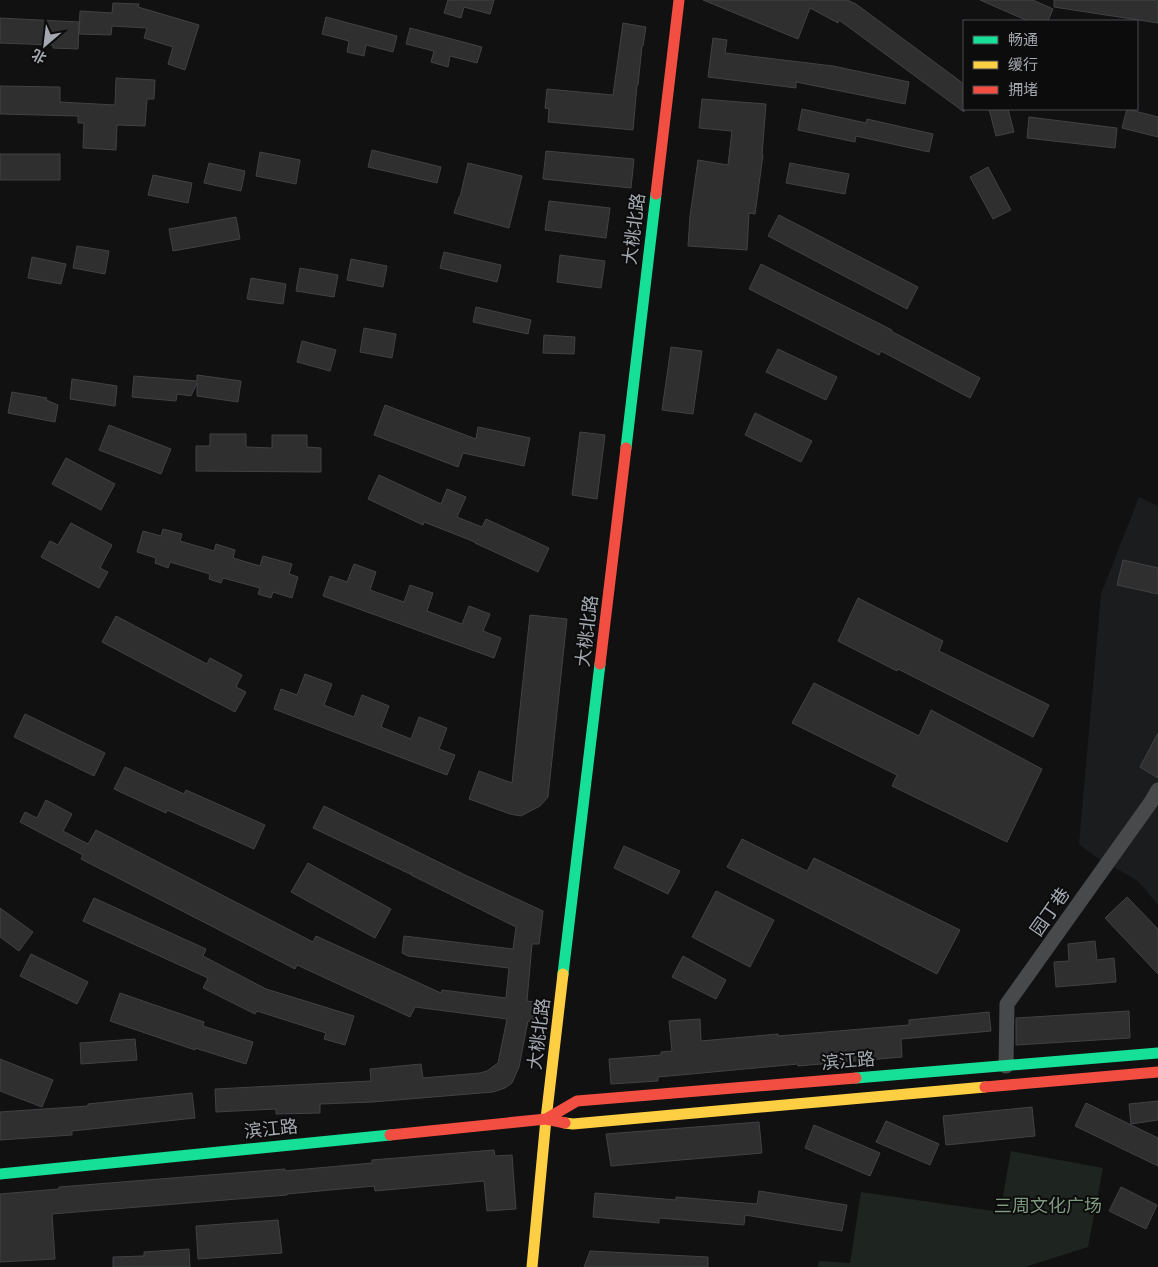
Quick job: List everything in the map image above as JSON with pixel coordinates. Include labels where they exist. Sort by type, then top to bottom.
[{"type":"main road","name":"大桃北路","points":[[532,1267],[546,1119],[679,0]]},
{"type":"main road","name":"滨江路","points":[[546,1119],[577,1101],[1158,1054]]},
{"type":"main road","name":"滨江路","points":[[0,1174],[546,1119],[573,1124],[1158,1072]]},
{"type":"street","name":"园丁巷","points":[[1006,1066],[1007,1004],[1158,790]]},
{"type":"shaded area","points":[[1139,497],[1158,506],[1158,905],[1138,881],[1096,857],[1079,844],[1101,594]]},
{"type":"green space","name":"三周文化广场","points":[[1011,1151],[1103,1168],[1088,1247],[1025,1267],[818,1267],[819,1261],[850,1263],[861,1192],[1000,1212]]},
{"type":"building","points":[[448,0],[494,0],[490,14],[464,7],[461,18],[444,13]]},
{"type":"building","points":[[703,0],[847,0],[856,4],[963,83],[964,112],[839,20],[838,23],[810,8],[798,39]]},
{"type":"building","points":[[980,0],[1033,0],[1053,9],[1048,20],[1026,20]]},
{"type":"building","points":[[1054,0],[1158,1],[1158,23],[1054,7]]},
{"type":"building","points":[[113,3],[139,4],[138,7],[199,25],[185,70],[168,64],[173,47],[144,38],[147,28],[112,26],[111,35],[79,34],[80,11],[112,13]]},
{"type":"building","points":[[326,17],[397,36],[393,52],[366,45],[364,56],[347,52],[349,41],[322,34]]},
{"type":"building","points":[[0,18],[79,22],[78,49],[53,48],[53,45],[0,43]]},
{"type":"building","points":[[623,23],[646,27],[637,85],[633,130],[548,122],[549,109],[545,108],[547,89],[613,95]]},
{"type":"building","points":[[410,28],[482,47],[477,63],[450,56],[448,67],[431,62],[434,51],[406,44]]},
{"type":"building","points":[[713,38],[727,40],[725,53],[833,66],[909,82],[905,104],[796,82],[796,88],[708,77]]},
{"type":"building","points":[[116,78],[155,80],[154,99],[147,99],[145,126],[117,125],[116,150],[83,148],[84,123],[78,123],[78,116],[0,114],[0,86],[60,87],[60,102],[115,105]]},
{"type":"building","points":[[702,99],[766,104],[763,155],[755,214],[749,213],[747,250],[688,246],[698,160],[728,165],[732,131],[699,128]]},
{"type":"building","points":[[802,109],[866,123],[867,119],[933,134],[929,152],[856,136],[855,142],[798,130]]},
{"type":"building","points":[[989,110],[1008,110],[1014,132],[996,136]]},
{"type":"building","points":[[1127,110],[1158,117],[1158,137],[1122,128]]},
{"type":"building","points":[[1029,117],[1117,128],[1115,148],[1027,138]]},
{"type":"building","points":[[372,150],[441,167],[437,183],[368,167]]},
{"type":"building","points":[[546,151],[634,159],[631,188],[543,179]]},
{"type":"building","points":[[260,152],[300,160],[296,184],[256,176]]},
{"type":"building","points":[[0,154],[60,154],[60,180],[0,180]]},
{"type":"building","points":[[209,163],[245,171],[241,191],[204,183]]},
{"type":"building","points":[[468,163],[522,176],[509,228],[454,213]]},
{"type":"building","points":[[790,163],[849,174],[845,194],[786,183]]},
{"type":"building","points":[[988,167],[1011,210],[993,219],[970,177]]},
{"type":"building","points":[[153,175],[192,183],[188,203],[148,195]]},
{"type":"building","points":[[549,201],[610,208],[606,238],[545,230]]},
{"type":"building","points":[[779,215],[918,287],[907,309],[768,236]]},
{"type":"building","points":[[236,217],[240,239],[173,251],[169,229]]},
{"type":"building","points":[[77,246],[109,251],[105,274],[73,268]]},
{"type":"building","points":[[444,252],[501,265],[497,282],[440,268]]},
{"type":"building","points":[[560,255],[605,261],[601,288],[557,282]]},
{"type":"building","points":[[32,257],[66,264],[61,284],[28,278]]},
{"type":"building","points":[[351,259],[387,266],[383,287],[347,280]]},
{"type":"building","points":[[761,264],[892,330],[980,378],[970,398],[881,351],[879,355],[749,289]]},
{"type":"building","points":[[300,268],[338,275],[334,297],[296,291]]},
{"type":"building","points":[[251,278],[286,284],[283,304],[247,299]]},
{"type":"building","points":[[476,307],[531,320],[528,334],[473,322]]},
{"type":"building","points":[[364,328],[396,334],[392,358],[360,352]]},
{"type":"building","points":[[544,335],[575,337],[574,354],[543,353]]},
{"type":"building","points":[[302,341],[336,350],[330,371],[297,362]]},
{"type":"building","points":[[671,347],[702,351],[693,414],[662,410]]},
{"type":"building","points":[[778,349],[837,377],[826,400],[766,372]]},
{"type":"building","points":[[197,375],[241,381],[238,402],[197,396],[197,383],[191,396],[177,394],[176,401],[132,397],[134,376],[197,381]]},
{"type":"building","points":[[72,379],[117,386],[115,406],[70,399]]},
{"type":"building","points":[[12,392],[47,398],[46,400],[58,405],[55,422],[8,413]]},
{"type":"building","points":[[385,405],[476,439],[478,427],[530,438],[524,466],[463,453],[458,467],[374,435]]},
{"type":"building","points":[[755,413],[812,441],[801,462],[745,435]]},
{"type":"building","points":[[109,425],[171,449],[161,474],[99,450]]},
{"type":"building","points":[[580,432],[605,435],[597,499],[572,495]]},
{"type":"building","points":[[210,434],[246,434],[246,447],[272,448],[272,435],[307,435],[307,447],[321,448],[321,472],[196,471],[196,446],[210,446]]},
{"type":"building","points":[[66,458],[115,484],[101,510],[52,484]]},
{"type":"building","points":[[379,475],[441,504],[447,489],[466,497],[457,517],[482,527],[486,519],[549,548],[538,572],[475,542],[424,522],[423,525],[368,499]]},
{"type":"building","points":[[71,523],[112,545],[100,568],[108,572],[99,588],[41,557],[50,541],[58,545]]},
{"type":"building","points":[[163,529],[182,534],[180,541],[214,551],[216,544],[235,550],[233,558],[260,566],[263,556],[292,564],[289,574],[298,577],[292,598],[273,592],[271,598],[258,594],[260,588],[223,578],[221,583],[209,579],[210,574],[170,562],[168,568],[155,563],[156,558],[137,552],[143,531],[161,536]]},
{"type":"building","points":[[1123,560],[1158,568],[1158,594],[1117,585]]},
{"type":"building","points":[[354,564],[376,572],[370,590],[404,602],[410,585],[433,593],[427,611],[462,624],[469,606],[490,614],[483,631],[501,638],[494,658],[323,596],[330,576],[347,582]]},
{"type":"building","points":[[858,598],[943,641],[939,651],[1049,705],[1033,737],[838,641]]},
{"type":"building","points":[[530,615],[567,619],[548,797],[540,806],[521,816],[510,814],[469,799],[479,771],[512,783]]},
{"type":"building","points":[[116,616],[207,664],[210,658],[242,675],[236,687],[246,692],[235,712],[102,642]]},
{"type":"building","points":[[305,674],[332,684],[324,705],[354,717],[362,695],[389,706],[381,727],[411,739],[419,717],[447,728],[439,749],[455,755],[447,775],[274,709],[281,689],[297,695]]},
{"type":"building","points":[[814,683],[919,736],[931,710],[1042,769],[1007,842],[892,786],[897,775],[792,723]]},
{"type":"building","points":[[25,714],[105,753],[94,776],[14,737]]},
{"type":"building","points":[[1158,733],[1158,778],[1140,767]]},
{"type":"building","points":[[125,767],[184,794],[186,790],[265,825],[254,849],[167,810],[166,813],[114,789]]},
{"type":"building","points":[[46,800],[72,814],[63,831],[88,844],[96,830],[313,942],[316,936],[441,993],[442,990],[506,998],[509,968],[408,956],[402,953],[404,936],[513,949],[516,927],[411,875],[411,872],[410,874],[313,828],[324,806],[543,911],[539,944],[532,944],[527,1001],[536,1002],[533,1022],[528,1021],[519,1067],[512,1083],[505,1088],[493,1092],[373,1102],[320,1104],[320,1113],[276,1114],[276,1109],[216,1112],[215,1089],[371,1081],[370,1069],[421,1064],[423,1078],[487,1071],[498,1063],[507,1019],[415,1007],[410,1017],[297,965],[295,969],[81,859],[83,855],[20,822],[25,812],[37,818]]},
{"type":"building","points":[[742,839],[807,871],[814,858],[960,930],[937,974],[727,867]]},
{"type":"building","points":[[624,846],[680,871],[668,894],[614,868]]},
{"type":"building","points":[[308,863],[391,909],[375,938],[291,892]]},
{"type":"building","points":[[716,891],[774,920],[750,967],[692,937]]},
{"type":"building","points":[[1127,897],[1158,929],[1158,974],[1105,918]]},
{"type":"building","points":[[94,898],[206,949],[203,956],[266,989],[354,1016],[345,1045],[324,1039],[326,1033],[257,1011],[255,1014],[203,988],[208,978],[83,921]]},
{"type":"building","points":[[0,908],[33,932],[19,951],[0,937]]},
{"type":"building","points":[[1095,941],[1097,960],[1114,958],[1116,982],[1056,987],[1054,962],[1069,961],[1068,944]]},
{"type":"building","points":[[31,954],[88,982],[77,1004],[20,976]]},
{"type":"building","points":[[683,956],[726,980],[716,999],[672,977]]},
{"type":"building","points":[[120,993],[204,1022],[203,1026],[253,1042],[246,1064],[195,1048],[195,1050],[110,1021]]},
{"type":"building","points":[[1129,1011],[1130,1038],[1016,1045],[1016,1018]]},
{"type":"building","points":[[989,1012],[991,1031],[901,1039],[902,1057],[798,1066],[798,1064],[658,1077],[658,1081],[611,1084],[609,1059],[661,1055],[661,1052],[672,1051],[669,1021],[700,1019],[701,1041],[909,1025],[909,1020]]},
{"type":"building","points":[[135,1039],[137,1060],[81,1064],[80,1043]]},
{"type":"building","points":[[0,1059],[53,1080],[42,1107],[0,1091]]},
{"type":"building","points":[[192,1093],[195,1118],[72,1131],[72,1135],[0,1140],[0,1112],[88,1106],[88,1104]]},
{"type":"building","points":[[1158,1101],[1158,1120],[1131,1124],[1129,1104]]},
{"type":"building","points":[[1086,1103],[1158,1138],[1158,1166],[1075,1126]]},
{"type":"building","points":[[1032,1107],[1035,1136],[946,1145],[943,1116]]},
{"type":"building","points":[[886,1121],[939,1144],[930,1165],[876,1142]]},
{"type":"building","points":[[759,1122],[762,1153],[611,1166],[606,1134]]},
{"type":"building","points":[[814,1125],[880,1153],[870,1176],[805,1148]]},
{"type":"building","points":[[494,1150],[495,1156],[512,1155],[516,1209],[487,1211],[484,1181],[375,1191],[374,1186],[52,1214],[55,1259],[0,1262],[0,1194],[59,1189],[59,1187],[285,1169],[285,1171],[372,1163],[372,1160]]},
{"type":"building","points":[[1121,1187],[1157,1205],[1146,1229],[1109,1211]]},
{"type":"building","points":[[759,1191],[847,1205],[842,1231],[745,1215],[744,1225],[659,1218],[659,1223],[593,1217],[595,1193],[757,1204]]},
{"type":"building","points":[[278,1220],[282,1253],[198,1259],[196,1226]]},
{"type":"building","points":[[189,1249],[190,1267],[113,1267],[113,1257],[144,1256],[144,1252]]},
{"type":"building","points":[[590,1251],[708,1257],[708,1267],[584,1267]]},
{"type":"traffic: fast","points":[[626,448],[656,194]]},
{"type":"traffic: fast","points":[[563,974],[600,664]]},
{"type":"traffic: fast","points":[[856,1078],[1158,1053]]},
{"type":"traffic: fast","points":[[0,1174],[390,1135]]},
{"type":"traffic: slow","points":[[532,1267],[546,1119],[563,974]]},
{"type":"traffic: slow","points":[[565,1123],[573,1124],[985,1087]]},
{"type":"traffic: jam","points":[[656,194],[679,0]]},
{"type":"traffic: jam","points":[[600,664],[626,448]]},
{"type":"traffic: jam","points":[[985,1087],[1158,1072]]},
{"type":"traffic: jam","points":[[565,1123],[546,1119],[577,1101],[856,1078]]},
{"type":"traffic: jam","points":[[390,1135],[546,1119]]}]
